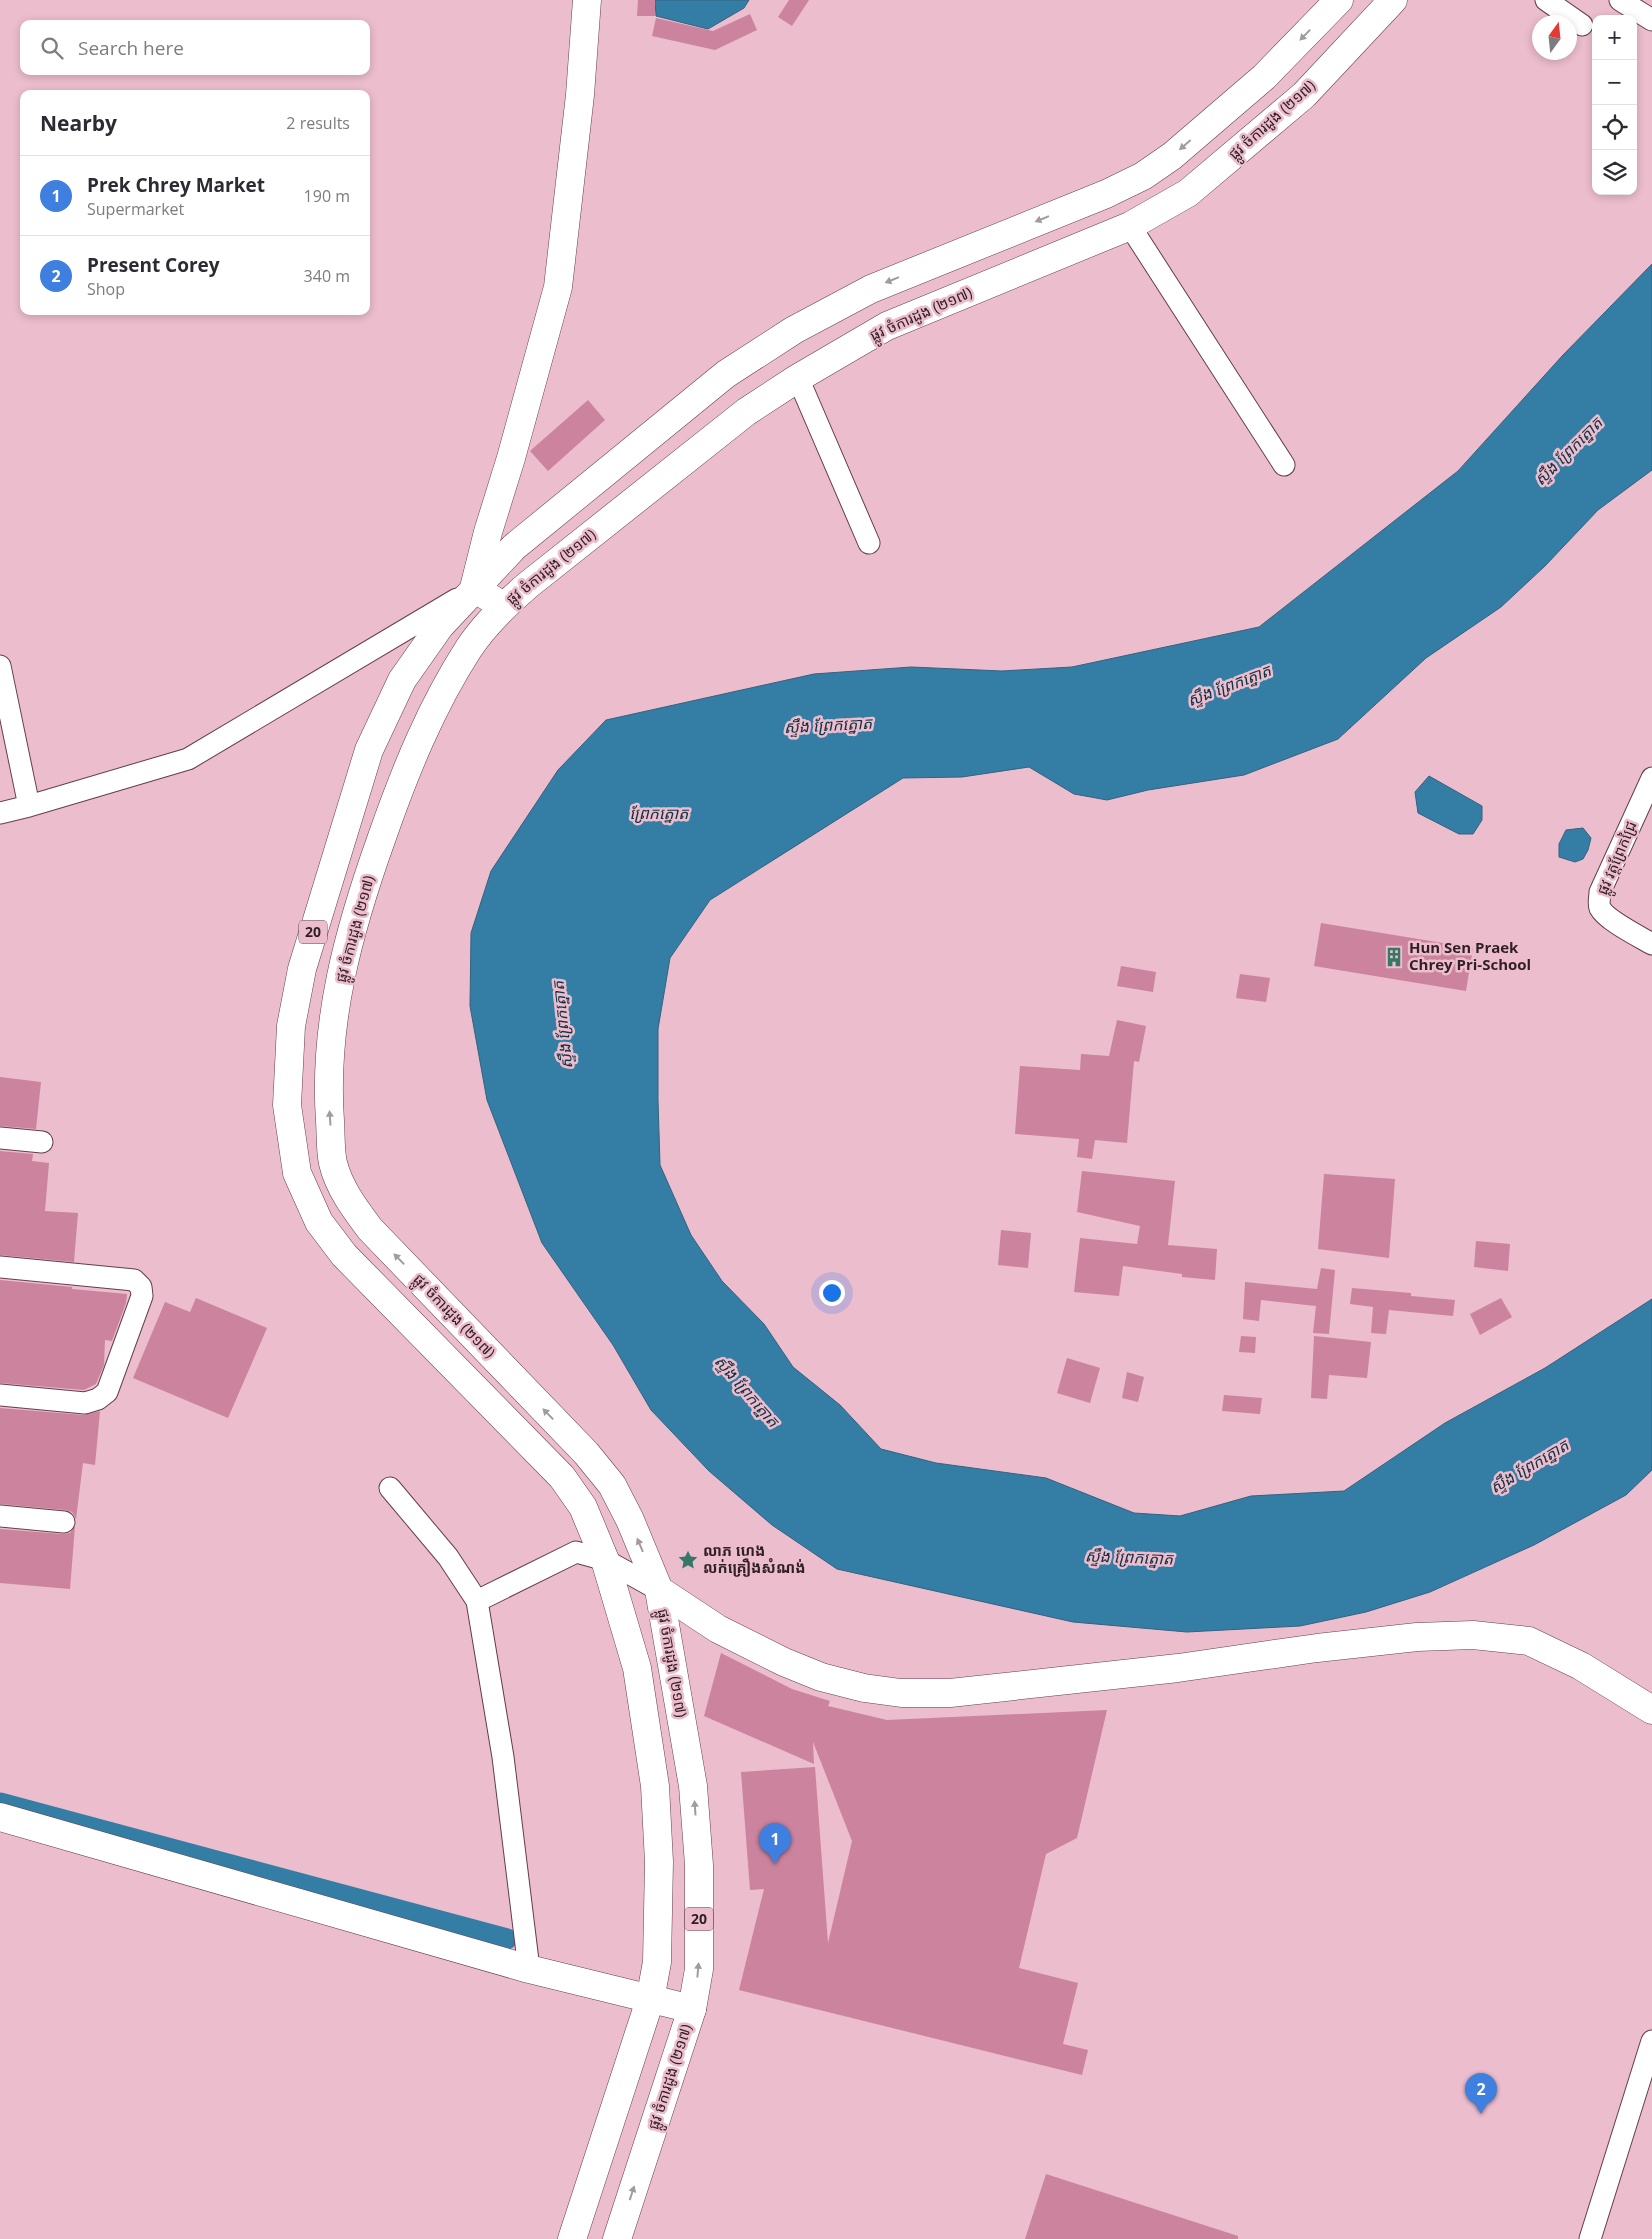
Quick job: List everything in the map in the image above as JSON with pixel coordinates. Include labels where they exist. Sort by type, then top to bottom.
[{"type":"main road","points":[[503,606],[474,588],[488,532],[511,458],[558,287],[580,95],[587,0]]},
{"type":"main road","name":"20","points":[[572,2239],[650,2000],[657,1952],[659,1862],[655,1786],[637,1668],[605,1560],[583,1507],[562,1477],[344,1255],[319,1222],[297,1173],[287,1106],[291,1026],[302,969],[369,750],[402,680],[440,626],[474,588],[514,547],[726,374],[794,330],[871,289],[1106,194],[1143,176],[1172,156],[1264,77],[1339,0]]},
{"type":"main road","name":"ផ្លូវ ចំការដូង (២១៧)","points":[[617,2239],[692,2010],[699,1969],[699,1865],[693,1786],[659,1590],[630,1520],[612,1485],[586,1453],[370,1229],[348,1199],[333,1163],[329,1106],[331,1035],[342,973],[360,898],[406,767],[438,702],[470,647],[503,606],[746,412],[798,378],[887,326],[1130,226],[1188,193],[1304,95],[1392,0]]},
{"type":"main road","points":[[326,887],[360,898]]},
{"type":"main road","points":[[659,1590],[718,1629],[784,1662],[821,1677],[864,1688],[901,1693],[950,1693],[1178,1668],[1317,1648],[1417,1637],[1473,1635],[1529,1641],[1581,1666],[1652,1710]]},
{"type":"main road","points":[[0,1817],[529,1969],[692,2010]]},
{"type":"street","points":[[1546,0],[1582,25]]},
{"type":"street","points":[[1620,0],[1652,20]]},
{"type":"street","points":[[1130,226],[1284,464]]},
{"type":"street","points":[[798,378],[869,543]]},
{"type":"street","points":[[0,813],[188,759],[474,588]]},
{"type":"street","points":[[0,666],[3,693],[29,806]]},
{"type":"street","name":"ផ្លូវ វត្តព្រែកជ្រៃ","points":[[1652,778],[1600,892],[1599,902],[1601,909],[1607,916],[1652,944]]},
{"type":"street","points":[[0,1138],[42,1142]]},
{"type":"street","points":[[0,1267],[134,1280],[141,1287],[142,1296],[107,1392],[98,1399],[85,1403],[0,1395]]},
{"type":"street","points":[[390,1488],[448,1558],[478,1601],[504,1757],[529,1969]]},
{"type":"street","points":[[0,1516],[64,1522]]},
{"type":"street","points":[[478,1601],[576,1552],[605,1560],[659,1590]]},
{"type":"street","points":[[1590,2239],[1652,2041]]},
{"type":"water","points":[[655,0],[749,0],[744,8],[708,29],[656,16]]},
{"type":"water","name":"ព្រែកត្នោត","points":[[1652,264],[1652,470],[1598,510],[1545,566],[1501,607],[1426,658],[1338,739],[1244,775],[1148,790],[1107,800],[1074,794],[1029,767],[962,777],[903,778],[710,900],[670,958],[658,1029],[658,1100],[660,1165],[691,1235],[722,1281],[764,1324],[793,1367],[840,1405],[881,1449],[936,1463],[1046,1478],[1134,1513],[1180,1516],[1251,1496],[1344,1491],[1445,1423],[1545,1368],[1652,1299],[1652,1470],[1626,1495],[1534,1545],[1430,1592],[1366,1612],[1300,1626],[1187,1632],[1073,1622],[837,1569],[772,1525],[709,1471],[651,1410],[613,1345],[542,1243],[487,1100],[470,1006],[471,933],[491,871],[558,770],[606,720],[814,674],[911,667],[1002,671],[1072,667],[1259,627],[1458,471],[1563,355]]},
{"type":"water","points":[[1429,776],[1482,806],[1482,820],[1473,834],[1459,834],[1418,813],[1415,792]]},
{"type":"water","points":[[1583,828],[1591,838],[1583,859],[1575,862],[1559,857],[1559,844],[1566,830]]},
{"type":"building","points":[[638,0],[655,0],[655,16],[637,16]]},
{"type":"building","points":[[789,0],[809,0],[792,26],[778,17]]},
{"type":"building","points":[[750,14],[757,30],[715,50],[652,36],[656,18],[713,31]]},
{"type":"building","points":[[588,400],[605,420],[548,471],[530,451]]},
{"type":"building","name":"Hun Sen Praek Chrey Pri-School","points":[[1321,923],[1473,948],[1466,991],[1314,966]]},
{"type":"building","points":[[1121,966],[1156,972],[1153,992],[1117,986]]},
{"type":"building","points":[[1240,974],[1270,978],[1266,1002],[1236,998]]},
{"type":"building","points":[[1117,1020],[1146,1026],[1139,1062],[1134,1061],[1127,1143],[1095,1140],[1092,1159],[1077,1157],[1079,1139],[1015,1134],[1020,1066],[1080,1070],[1081,1054],[1109,1056]]},
{"type":"building","points":[[0,1077],[41,1082],[36,1129],[0,1126]]},
{"type":"building","points":[[0,1151],[33,1154],[32,1161],[49,1163],[45,1211],[78,1213],[74,1262],[0,1255]]},
{"type":"building","points":[[1082,1171],[1175,1181],[1168,1245],[1217,1249],[1215,1280],[1182,1277],[1182,1274],[1123,1266],[1119,1296],[1074,1292],[1080,1238],[1137,1244],[1140,1226],[1077,1212]]},
{"type":"building","points":[[1324,1174],[1395,1179],[1389,1258],[1318,1249]]},
{"type":"building","points":[[1001,1230],[1031,1233],[1028,1268],[998,1265]]},
{"type":"building","points":[[1476,1241],[1510,1244],[1508,1271],[1474,1267]]},
{"type":"building","points":[[1321,1268],[1335,1270],[1329,1334],[1313,1333],[1316,1306],[1261,1300],[1259,1321],[1243,1319],[1245,1282],[1317,1289]]},
{"type":"building","points":[[0,1280],[127,1294],[126,1303],[112,1341],[105,1340],[104,1365],[96,1384],[84,1390],[0,1383]]},
{"type":"building","points":[[1352,1288],[1411,1293],[1411,1296],[1455,1300],[1453,1316],[1389,1310],[1386,1334],[1371,1333],[1373,1307],[1350,1304]]},
{"type":"building","points":[[196,1298],[267,1328],[228,1418],[133,1378],[165,1302],[190,1312]]},
{"type":"building","points":[[1501,1298],[1512,1317],[1480,1335],[1470,1314]]},
{"type":"building","points":[[1241,1336],[1256,1337],[1255,1353],[1239,1352]]},
{"type":"building","points":[[1314,1336],[1371,1342],[1367,1378],[1329,1375],[1327,1399],[1311,1398]]},
{"type":"building","points":[[1067,1358],[1100,1368],[1090,1403],[1057,1393]]},
{"type":"building","points":[[1127,1372],[1144,1377],[1138,1402],[1122,1398]]},
{"type":"building","points":[[1224,1395],[1262,1398],[1260,1414],[1222,1411]]},
{"type":"building","points":[[0,1408],[84,1415],[100,1411],[95,1465],[83,1463],[76,1519],[72,1512],[65,1510],[0,1504]]},
{"type":"building","points":[[75,1526],[70,1589],[0,1583],[0,1529],[63,1534],[70,1533]]},
{"type":"building","points":[[721,1653],[792,1689],[830,1701],[828,1706],[887,1720],[1107,1710],[1077,1838],[1046,1854],[1019,1968],[1078,1983],[1063,2044],[1088,2050],[1082,2075],[739,1990],[764,1889],[750,1890],[741,1772],[815,1767],[828,1943],[852,1841],[813,1742],[814,1764],[704,1716]]},
{"type":"building","points":[[1046,2174],[1238,2236],[1238,2239],[1025,2239]]},
{"type":"waterway","points":[[0,1803],[507,1939]]},
{"type":"place","name":"Hun Sen Praek Chrey Pri-School","points":[[1394,957]]},
{"type":"place","name":"លាភ ហេង លក់គ្រឿងសំណង់","points":[[688,1560]]},
{"type":"place","name":"Prek Chrey Market","points":[[775,1864]]},
{"type":"place","name":"Present Corey","points":[[1481,2114]]},
{"type":"water label","name":"ស្ទឹង ព្រែកត្នោត","points":[[1568,451]]},
{"type":"water label","name":"ស្ទឹង ព្រែកត្នោត","points":[[1229,685]]},
{"type":"water label","name":"ស្ទឹង ព្រែកត្នោត","points":[[828,725]]},
{"type":"water label","name":"ស្ទឹង ព្រែកត្នោត","points":[[562,1025]]},
{"type":"water label","name":"ស្ទឹង ព្រែកត្នោត","points":[[747,1391]]},
{"type":"water label","name":"ស្ទឹង ព្រែកត្នោត","points":[[1529,1466]]},
{"type":"water label","name":"ស្ទឹង ព្រែកត្នោត","points":[[1129,1557]]}]
